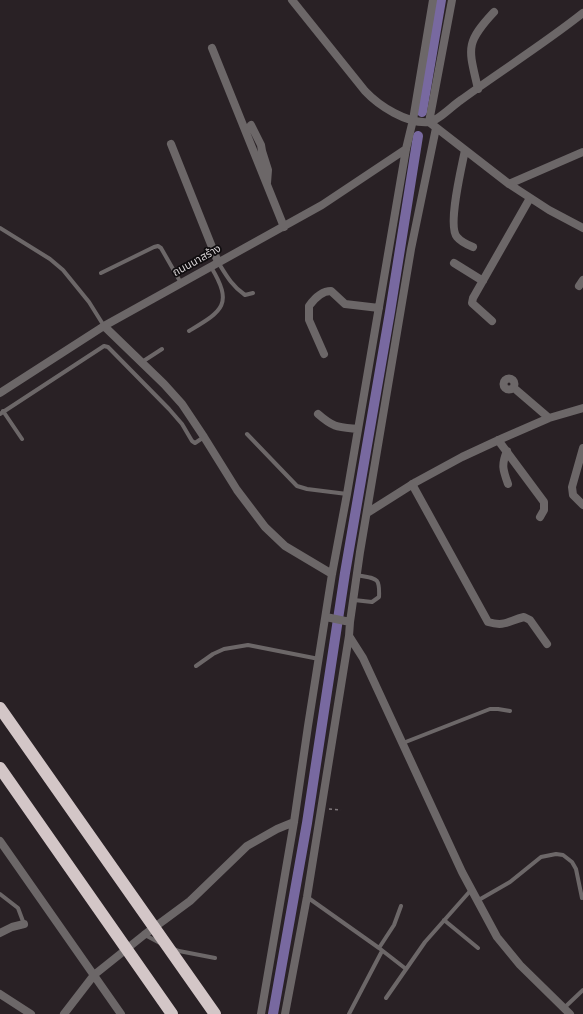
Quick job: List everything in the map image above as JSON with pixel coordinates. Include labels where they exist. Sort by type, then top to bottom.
[{"type":"highway","points":[[0,708],[215,1014]]},
{"type":"highway","points":[[0,768],[172,1014]]},
{"type":"street","points":[[292,0],[365,91],[375,101],[386,109],[413,120],[429,122],[509,184],[549,210],[583,228]]},
{"type":"street","points":[[261,1014],[294,822],[319,659],[329,618],[332,574],[433,0]]},
{"type":"street","points":[[429,122],[452,0]]},
{"type":"street","points":[[478,89],[470,49],[473,38],[481,26],[494,12]]},
{"type":"street","points":[[429,122],[437,118],[554,36],[583,12]]},
{"type":"street","points":[[212,48],[284,227]]},
{"type":"street","points":[[251,125],[261,145],[268,170],[267,186]]},
{"type":"street","points":[[286,1014],[350,636],[348,621],[354,600],[411,248],[436,128]]},
{"type":"street","points":[[171,144],[218,262]]},
{"type":"street","name":"ถนนนาสร้าง","points":[[0,393],[104,326],[322,205],[406,149]]},
{"type":"street","points":[[465,150],[454,213],[454,230],[457,238],[473,247]]},
{"type":"street","points":[[509,184],[583,152]]},
{"type":"street","points":[[492,321],[472,303],[473,298],[530,198]]},
{"type":"street","points":[[454,263],[483,281]]},
{"type":"street","points":[[324,354],[309,320],[309,306],[313,300],[328,291],[332,291],[345,304],[379,308]]},
{"type":"street","points":[[104,326],[142,362],[182,404],[237,490],[265,527],[286,546],[332,574]]},
{"type":"street","points":[[514,388],[549,418]]},
{"type":"street","points":[[367,514],[412,484],[498,440],[549,418],[583,408]]},
{"type":"street","points":[[318,414],[329,424],[358,429]]},
{"type":"street","points":[[498,440],[544,502],[544,510],[540,518]]},
{"type":"street","points":[[583,448],[572,487],[573,495],[583,505]]},
{"type":"street","points":[[507,451],[502,462],[508,484]]},
{"type":"street","points":[[412,484],[488,622],[497,624],[508,623],[524,617],[530,620],[547,644]]},
{"type":"street","points":[[329,618],[348,621]]},
{"type":"street","points":[[350,636],[363,658],[471,890],[497,937],[508,952],[570,1014]]},
{"type":"street","points":[[64,1014],[94,976],[144,935],[190,901],[247,846],[277,829],[294,822]]},
{"type":"street","points":[[0,841],[121,1014]]},
{"type":"street","points":[[0,933],[12,927],[24,924]]},
{"type":"street","points":[[0,994],[31,1014]]},
{"type":"lane","points":[[0,228],[50,259],[64,270],[89,302],[104,326]]},
{"type":"lane","points":[[101,273],[158,246],[161,248],[181,283]]},
{"type":"lane","points":[[218,262],[229,281],[237,290],[245,295],[253,293]]},
{"type":"lane","points":[[189,331],[213,316],[219,310],[222,302],[222,291],[219,281],[210,266]]},
{"type":"lane","points":[[22,439],[1,412],[104,346],[108,347],[170,409],[182,424],[192,441],[195,443],[204,437]]},
{"type":"lane","points":[[142,362],[162,349]]},
{"type":"lane","points":[[247,434],[296,486],[307,489],[347,494]]},
{"type":"lane","points":[[354,600],[372,602],[379,597],[380,586],[378,582],[375,579],[358,575]]},
{"type":"lane","points":[[196,666],[213,654],[224,649],[248,644],[319,659]]},
{"type":"lane","points":[[403,743],[481,712],[498,709],[510,711]]},
{"type":"lane","points":[[477,902],[510,882],[541,857],[556,854],[563,855],[572,862],[576,869],[582,898]]},
{"type":"lane","points":[[386,998],[425,942],[471,890]]},
{"type":"lane","points":[[0,894],[18,908],[24,924]]},
{"type":"lane","points":[[307,896],[406,969]]},
{"type":"lane","points":[[349,1014],[394,925],[401,906]]},
{"type":"lane","points":[[444,920],[478,948]]},
{"type":"lane","points":[[144,935],[179,951],[214,958]]},
{"type":"lane","points":[[564,1008],[583,990]]},
{"type":"path","points":[[321,809],[341,810]]},
{"type":"waterway","points":[[422,112],[441,0]]},
{"type":"waterway","points":[[273,1014],[307,823],[345,573],[390,312],[418,136]]}]
